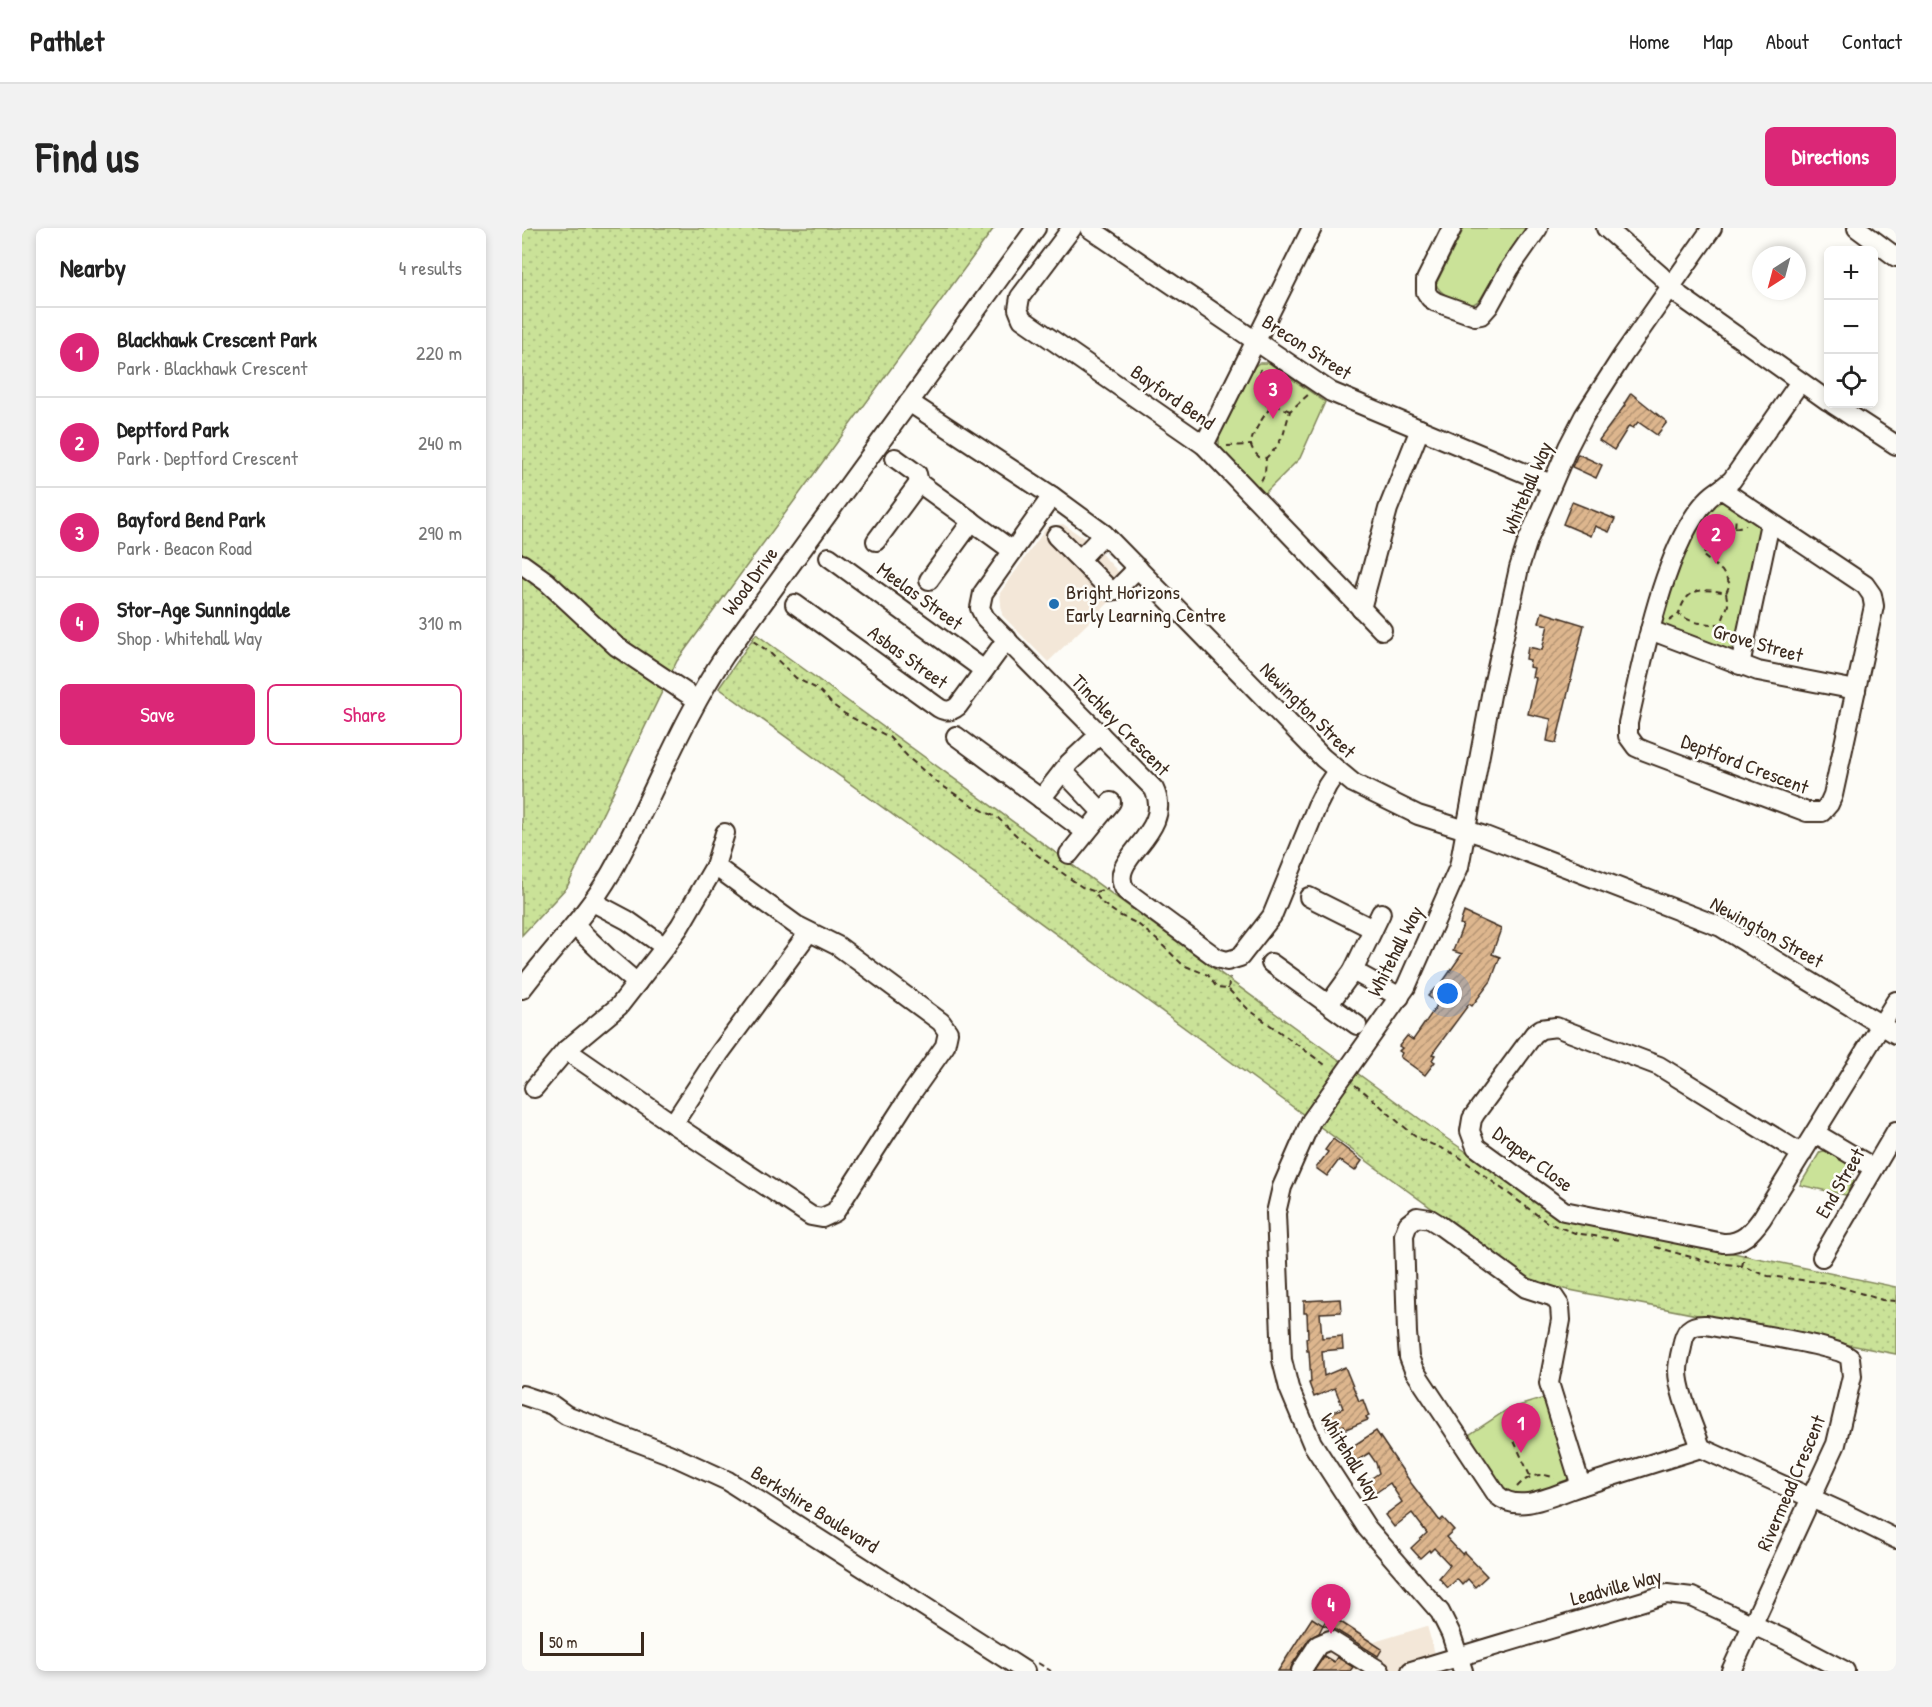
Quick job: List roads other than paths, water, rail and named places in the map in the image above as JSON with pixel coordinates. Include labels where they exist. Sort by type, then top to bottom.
[{"type":"street","name":"Wood Drive","points":[[525,983],[593,902],[620,857],[697,700],[740,632],[1036,228]]},
{"type":"street","name":"Bayford Bend","points":[[1072,228],[1020,297],[1017,304],[1019,315],[1025,322],[1206,447],[1382,630]]},
{"type":"street","name":"Brecon Street","points":[[1089,228],[1255,344],[1331,392],[1551,484]]},
{"type":"street","points":[[1452,228],[1426,280],[1426,292],[1437,302],[1475,316],[1481,315],[1488,306],[1510,268],[1538,228]]},
{"type":"street","points":[[1606,228],[1694,306],[1824,398]]},
{"type":"street","name":"Whitehall Way","points":[[1460,1664],[1451,1634],[1440,1612],[1377,1540],[1317,1452],[1285,1377],[1282,1360],[1276,1231],[1278,1202],[1295,1155],[1311,1121],[1400,997],[1411,978],[1457,872],[1491,695],[1519,568],[1551,484],[1584,416],[1670,286],[1712,228]]},
{"type":"street","points":[[1857,228],[1896,256]]},
{"type":"street","points":[[1206,447],[1307,230]]},
{"type":"street","name":"Deptford Crescent","points":[[1721,489],[1870,590],[1874,600],[1856,690],[1829,804],[1822,812],[1807,812],[1645,751],[1631,742],[1628,736],[1628,723],[1658,598],[1686,529],[1708,498],[1732,480],[1800,382]]},
{"type":"street","name":"Newington Street","points":[[909,402],[1052,496],[1104,534],[1337,771],[1353,783],[1418,815],[1466,830],[1721,927],[1889,1029]]},
{"type":"street","points":[[1839,408],[1896,445]]},
{"type":"street","points":[[1361,609],[1388,509],[1420,429]]},
{"type":"street","points":[[895,458],[917,474],[919,483],[1013,551]]},
{"type":"street","points":[[876,541],[919,483]]},
{"type":"street","name":"Tinchley Crescent","points":[[1052,496],[983,593],[980,604],[985,618],[1154,789],[1160,806],[1154,825],[1121,871],[1122,886],[1130,895],[1217,958],[1227,961],[1240,957],[1272,916],[1317,806],[1337,771]]},
{"type":"street","points":[[929,580],[972,521]]},
{"type":"street","points":[[1740,665],[1770,523]]},
{"type":"street","points":[[1080,559],[1104,534]]},
{"type":"street","points":[[1056,536],[1111,591],[1116,590],[1138,568]]},
{"type":"street","name":"Meelas Street","points":[[829,557],[984,670]]},
{"type":"street","points":[[522,564],[547,582],[616,646],[697,700]]},
{"type":"street","name":"Asbas Street","points":[[795,604],[942,710],[950,711],[958,706],[1007,639]]},
{"type":"street","name":"Grove Street","points":[[1650,630],[1758,671],[1856,690]]},
{"type":"street","points":[[1041,799],[1063,771],[1100,734]]},
{"type":"street","points":[[956,736],[1086,832]]},
{"type":"street","points":[[1063,771],[1107,807],[1069,854]]},
{"type":"street","points":[[534,1088],[556,1059],[619,1006],[665,947],[715,866],[725,833]]},
{"type":"street","points":[[566,1050],[811,1216],[822,1218],[835,1212],[910,1094],[945,1046],[948,1032],[941,1022],[838,946],[796,925],[715,866]]},
{"type":"street","points":[[1309,897],[1377,921],[1353,971],[1329,1004]]},
{"type":"street","points":[[593,902],[627,920],[665,947]]},
{"type":"street","points":[[575,926],[637,983]]},
{"type":"street","points":[[673,1124],[719,1054],[809,932]]},
{"type":"street","points":[[1270,963],[1357,1025]]},
{"type":"street","points":[[1353,971],[1400,997]]},
{"type":"street","name":"Draper Close","points":[[1802,1154],[1659,1066],[1556,1027],[1541,1029],[1534,1034],[1475,1113],[1471,1125],[1472,1139],[1482,1153],[1564,1211],[1724,1243],[1738,1241],[1756,1227],[1802,1154],[1815,1133],[1889,1029],[1896,1001]]},
{"type":"street","name":"End Street","points":[[1822,1257],[1896,1131]]},
{"type":"street","points":[[1815,1133],[1874,1168]]},
{"type":"street","points":[[1574,1488],[1549,1383],[1561,1320],[1558,1300],[1550,1294],[1526,1288],[1438,1224],[1430,1219],[1417,1217],[1408,1224],[1404,1235],[1407,1333],[1411,1364],[1497,1495],[1512,1504],[1525,1504],[1701,1448],[1896,1539]]},
{"type":"street","name":"Rivermead Crescent","points":[[1701,1448],[1678,1369],[1683,1342],[1688,1329],[1692,1326],[1699,1325],[1805,1344],[1847,1354],[1852,1362],[1852,1376],[1836,1444],[1731,1671]]},
{"type":"street","name":"Berkshire Boulevard","points":[[522,1395],[552,1405],[566,1415]]},
{"type":"street","name":"Berkshire Boulevard","points":[[522,1406],[566,1415],[669,1454],[728,1481],[1025,1671]]},
{"type":"street","name":"Leadville Way","points":[[1415,1670],[1460,1664],[1667,1594],[1692,1597],[1802,1648],[1845,1671]]},
{"type":"street","points":[[1301,1671],[1318,1645],[1330,1640],[1375,1670]]},
{"type":"place","name":"Bayford Bend Park","points":[[1273,419]]},
{"type":"place","name":"Deptford Park","points":[[1716,564]]},
{"type":"place","name":"Bright Horizons Early Learning Centre","points":[[1054,604]]},
{"type":"place","name":"Blackhawk Crescent Park","points":[[1521,1453]]},
{"type":"place","name":"Stor-Age Sunningdale","points":[[1331,1634]]}]
